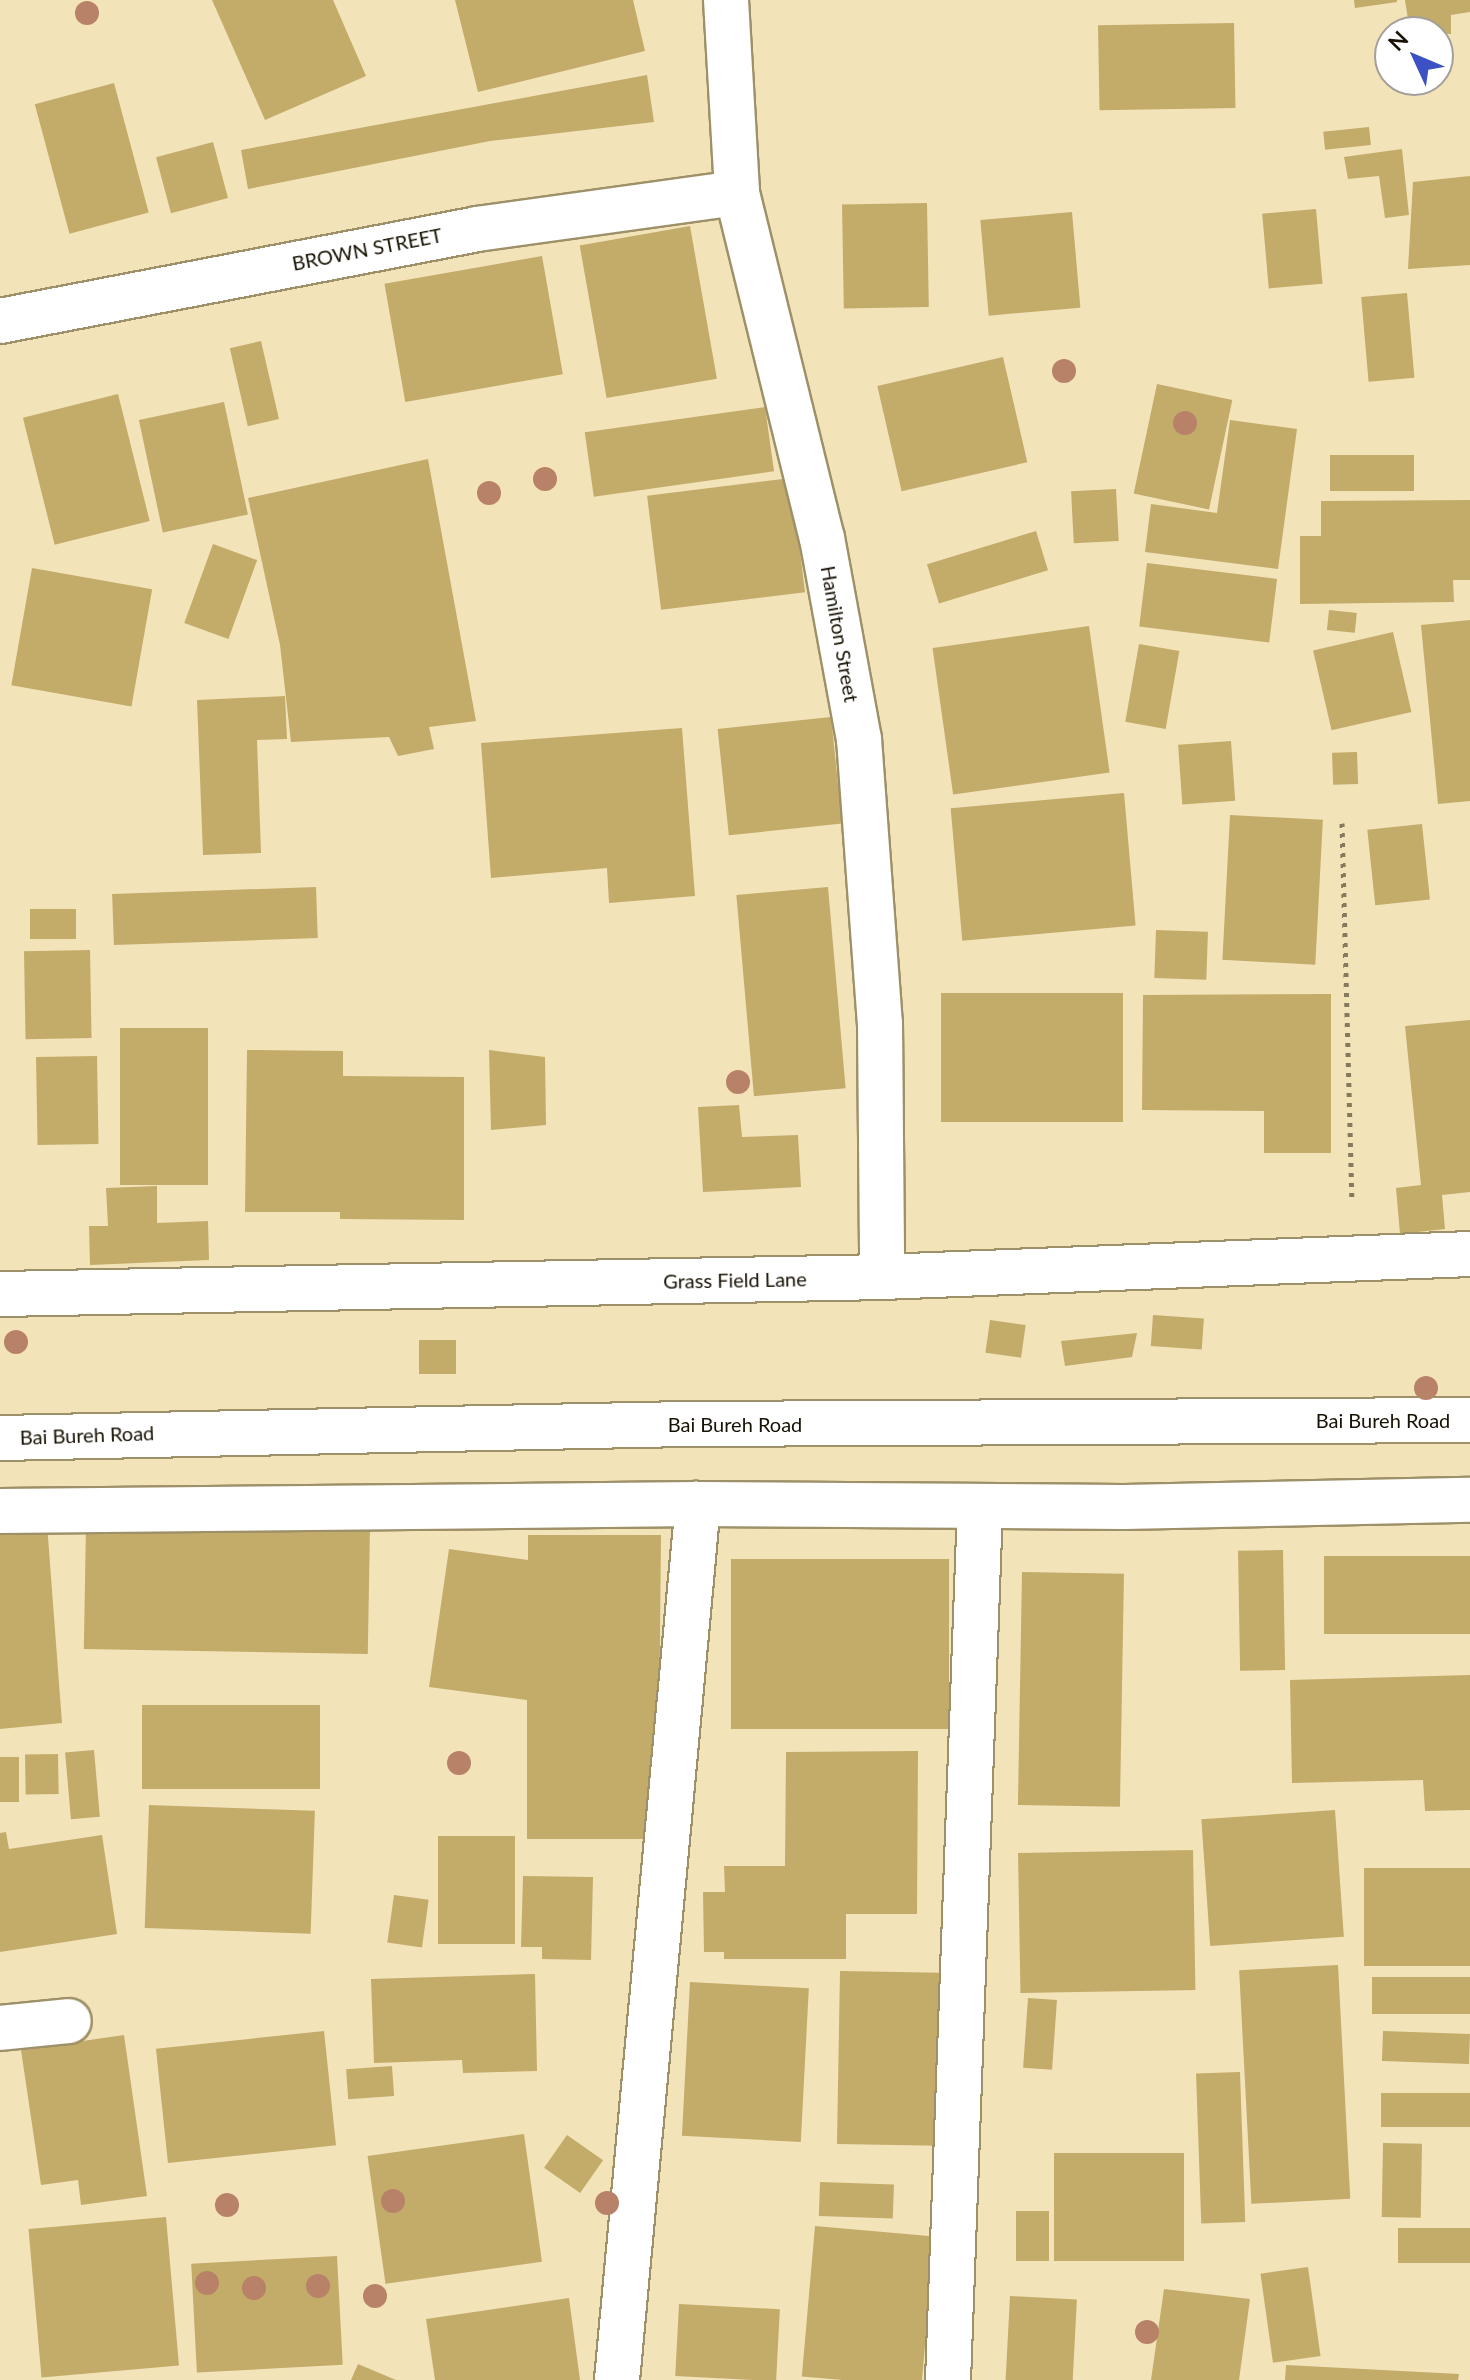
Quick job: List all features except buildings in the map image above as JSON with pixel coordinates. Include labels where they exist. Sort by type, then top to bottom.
[{"type":"main road","name":"Hamilton Street","points":[[726,0],[737,193],[822,538],[859,739],[880,1023],[882,1277]]},
{"type":"main road","name":"BROWN STREET","points":[[0,321],[477,229],[737,193]]},
{"type":"main road","name":"Grass Field Lane","points":[[0,1294],[882,1277],[1470,1254]]},
{"type":"main road","name":"Bai Bureh Road","points":[[0,1438],[701,1424],[1470,1420]]},
{"type":"main road","points":[[0,1511],[698,1504],[980,1508],[1470,1500]]},
{"type":"main road","points":[[617,2380],[698,1504]]},
{"type":"main road","points":[[948,2380],[980,1508]]},
{"type":"main road","points":[[0,2028],[69,2021]]},
{"type":"path","points":[[1342,823],[1354,1260]]}]
